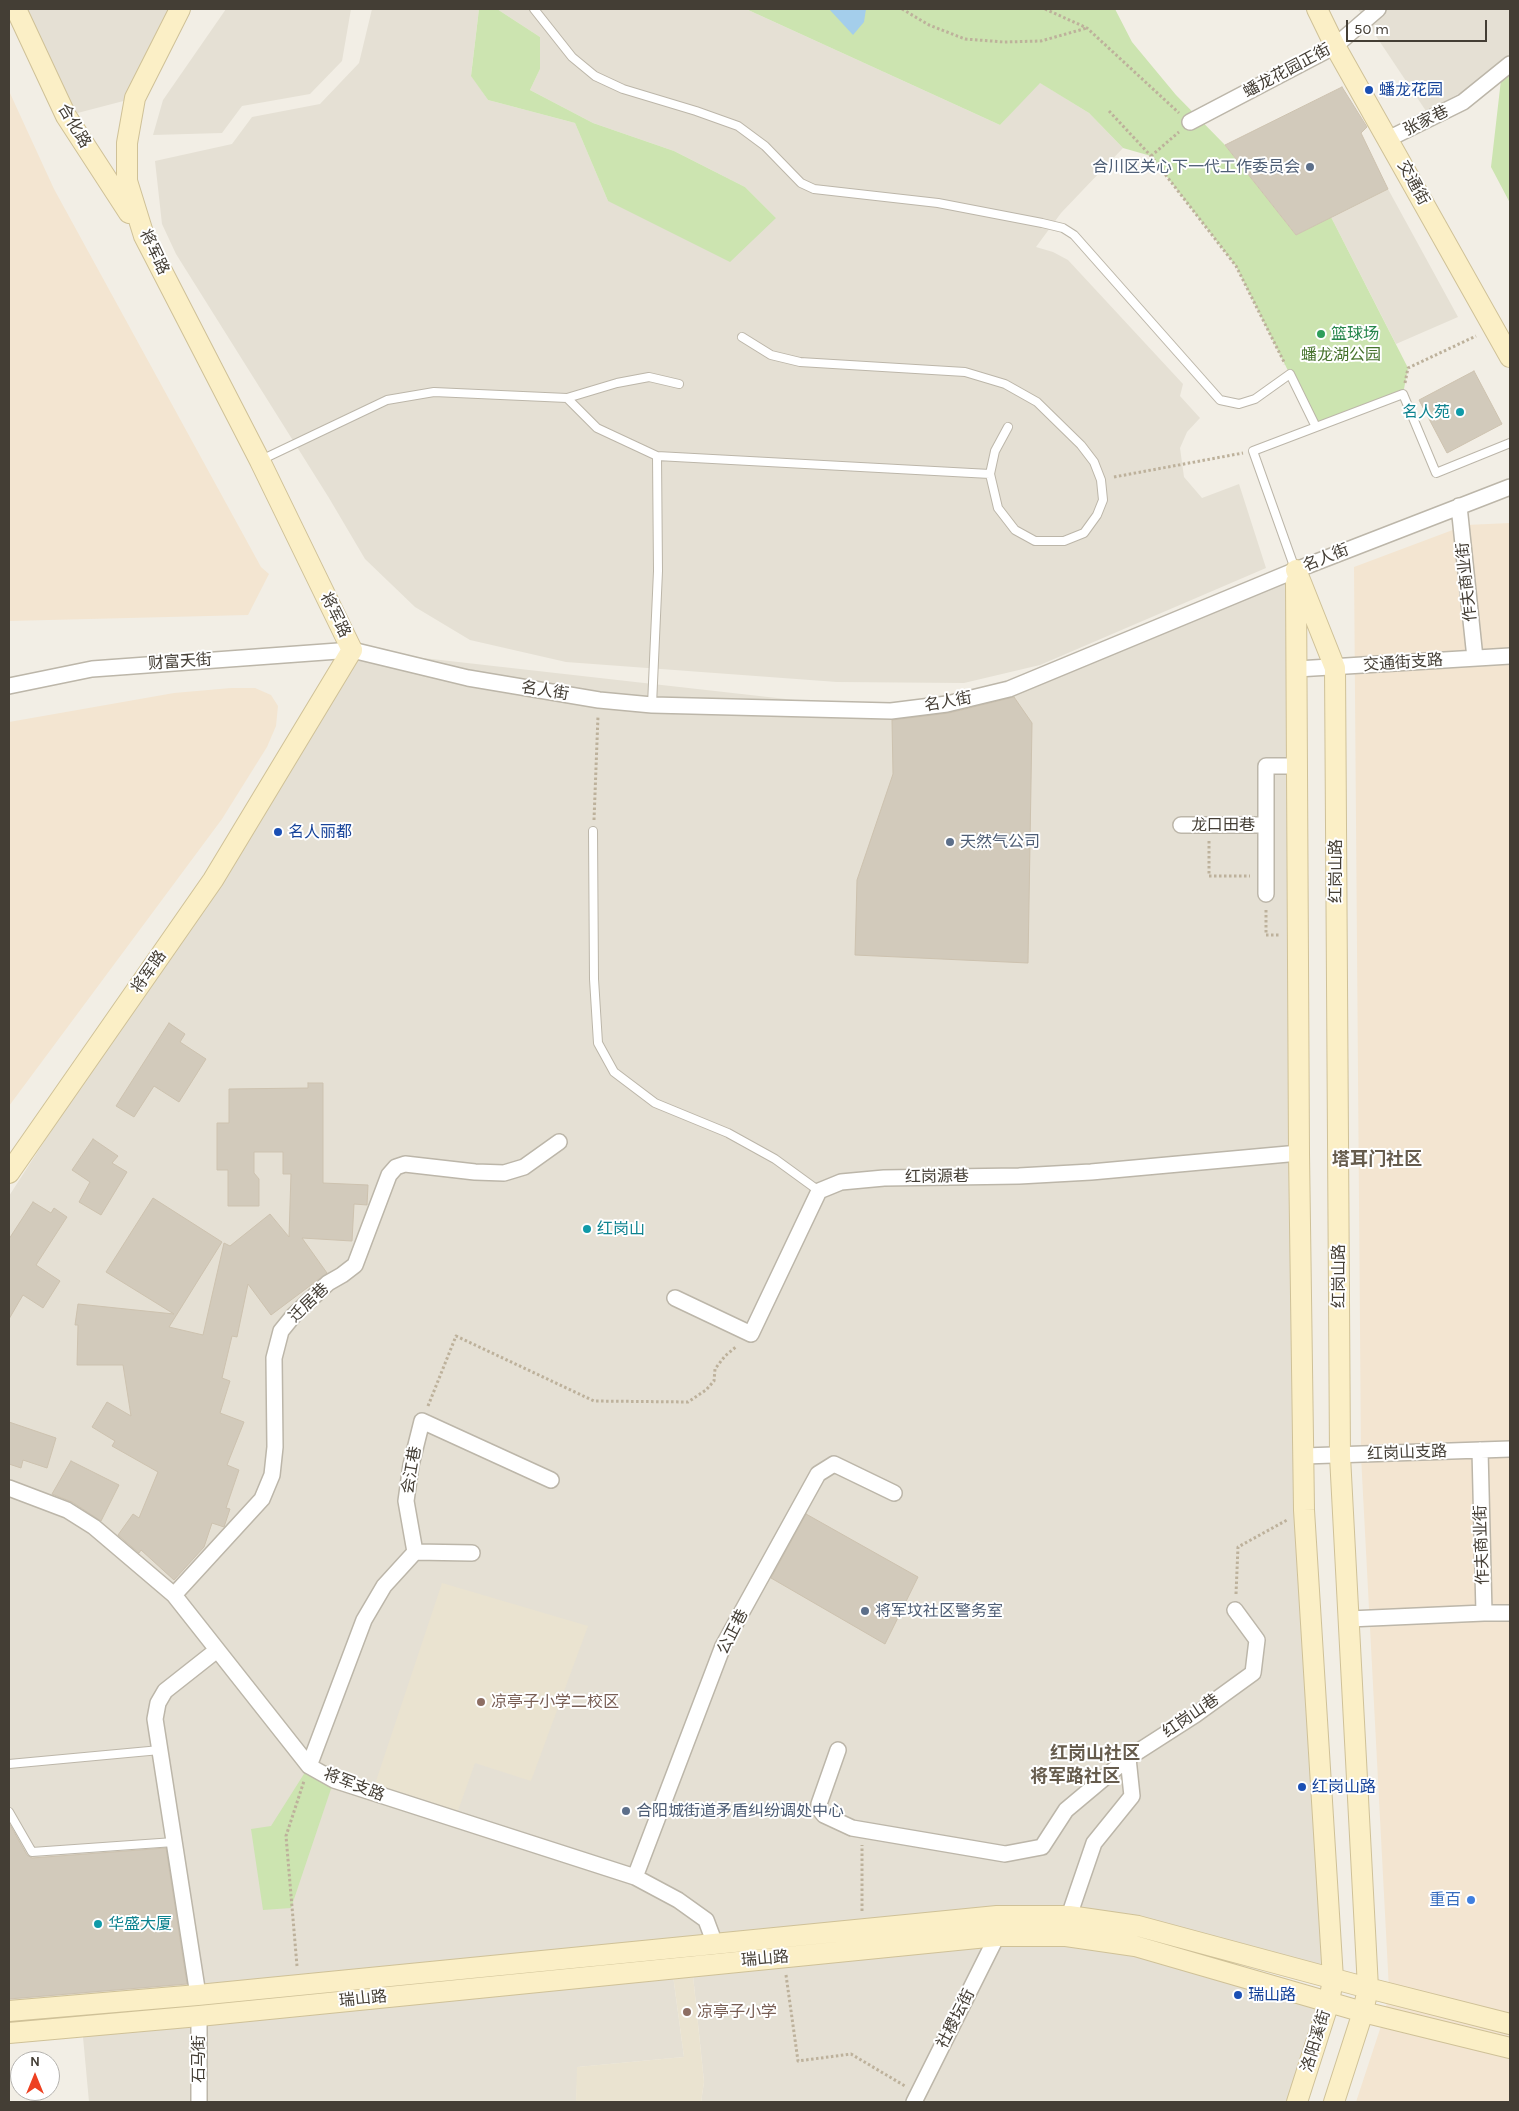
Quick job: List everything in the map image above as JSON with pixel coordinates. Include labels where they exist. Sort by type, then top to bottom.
[{"type":"main road","name":"合化路","points":[[16,9],[66,116],[144,236]]},
{"type":"main road","name":"将军路","points":[[9,1173],[213,880],[352,650],[260,461],[144,236],[127,181],[128,142],[135,98],[180,9]]},
{"type":"main road","name":"交通街","points":[[1317,9],[1335,46],[1510,357]]},
{"type":"main road","name":"红岗山路","points":[[1296,570],[1334,668],[1340,1456],[1368,1988]]},
{"type":"main road","name":"红岗山路","points":[[1296,570],[1299,1153],[1304,1510],[1333,1979]]},
{"type":"main road","name":"瑞山路","points":[[9,2011],[198,1995],[997,1916],[1069,1916],[1138,1926],[1333,1979],[1510,2024]]},
{"type":"main road","name":"瑞山路","points":[[9,2033],[199,2016],[997,1936],[1066,1936],[1134,1946],[1363,2012],[1510,2048]]},
{"type":"main road","name":"洛阳溪街","points":[[1297,2102],[1329,2002],[1333,1979]]},
{"type":"main road","points":[[1334,2102],[1363,2012],[1368,1988]]},
{"type":"street","name":"蟠龙花园正街","points":[[1190,122],[1335,46],[1378,9]]},
{"type":"street","name":"张家巷","points":[[1388,139],[1463,102],[1510,64]]},
{"type":"street","name":"名人街","points":[[352,650],[468,678],[599,700],[652,705],[892,711],[947,704],[1009,689],[1296,570],[1510,487]]},
{"type":"street","name":"作夫商业街","points":[[1459,506],[1475,658]]},
{"type":"street","name":"财富天街","points":[[9,686],[92,669],[352,650]]},
{"type":"street","name":"交通街支路","points":[[1297,669],[1510,656]]},
{"type":"street","name":"龙口田巷","points":[[1266,894],[1266,766],[1297,766]]},
{"type":"street","name":"龙口田巷","points":[[1181,825],[1266,825]]},
{"type":"street","name":"迁居巷","points":[[174,1595],[262,1499],[272,1475],[275,1447],[274,1358],[281,1331],[294,1315],[328,1283],[355,1265],[389,1175],[396,1167],[405,1164],[475,1172],[504,1173],[524,1167],[559,1142]]},
{"type":"street","name":"红岗源巷","points":[[819,1191],[841,1182],[884,1178],[1019,1176],[1091,1172],[1299,1153]]},
{"type":"street","points":[[675,1298],[752,1334],[819,1191]]},
{"type":"street","points":[[422,1421],[551,1480]]},
{"type":"street","name":"会江巷","points":[[415,1552],[406,1501],[411,1465],[422,1421]]},
{"type":"street","name":"红岗山支路","points":[[1304,1456],[1510,1449]]},
{"type":"street","name":"作夫商业街","points":[[1480,1450],[1484,1613]]},
{"type":"street","name":"公正巷","points":[[635,1877],[723,1646],[818,1474],[834,1464],[894,1493]]},
{"type":"street","name":"将军支路","points":[[9,1488],[67,1510],[94,1527],[174,1595],[309,1766],[334,1780],[635,1877],[678,1900],[706,1920],[715,1944]]},
{"type":"street","points":[[309,1766],[364,1620],[384,1586],[415,1552],[472,1553]]},
{"type":"street","name":"红岗山巷","points":[[838,1750],[819,1804],[820,1810],[824,1815],[838,1822],[862,1830],[1004,1854],[1042,1847],[1066,1810],[1128,1758],[1195,1715],[1253,1673],[1257,1640],[1235,1610]]},
{"type":"street","points":[[1349,1619],[1510,1612]]},
{"type":"street","points":[[198,1995],[155,1719],[158,1703],[164,1691],[217,1650]]},
{"type":"street","points":[[1069,1916],[1094,1843],[1132,1796],[1128,1758]]},
{"type":"street","name":"社稷坛街","points":[[916,2098],[997,1936]]},
{"type":"street","name":"石马街","points":[[199,2016],[199,2102]]},
{"type":"lane","points":[[534,9],[572,57],[595,76],[623,89],[738,126],[765,146],[801,183],[814,189],[826,192],[874,194],[938,203],[1063,228],[1074,235],[1220,400],[1239,404],[1255,399],[1290,374],[1316,427]]},
{"type":"lane","points":[[742,337],[771,355],[800,362],[964,372],[1005,384],[1037,402],[1075,439],[1094,462],[1101,480],[1103,500],[1098,515],[1084,532],[1064,541],[1035,541],[1015,530],[998,508],[990,474],[995,452],[1008,427]]},
{"type":"lane","points":[[260,461],[387,400],[407,395],[434,392],[567,398],[617,383],[649,377],[679,384]]},
{"type":"lane","points":[[1253,451],[1403,394],[1436,473],[1510,443]]},
{"type":"lane","points":[[567,398],[597,428],[657,456],[990,474]]},
{"type":"lane","name":"红岗山路","points":[[1253,451],[1296,570]]},
{"type":"lane","points":[[652,705],[658,571],[657,456]]},
{"type":"lane","points":[[593,830],[594,979],[598,1043],[614,1072],[655,1103],[728,1133],[775,1159],[819,1191]]},
{"type":"lane","points":[[9,1764],[160,1750]]},
{"type":"lane","points":[[9,1812],[32,1852],[174,1842]]},
{"type":"path","points":[[902,9],[928,25],[964,39],[1004,42],[1041,41],[1087,28]]},
{"type":"path","points":[[1045,9],[1087,28],[1190,122],[1151,156]]},
{"type":"path","points":[[1057,9],[1059,15]]},
{"type":"path","points":[[1110,111],[1151,156],[1236,266],[1290,374]]},
{"type":"path","points":[[1403,394],[1408,368],[1494,328]]},
{"type":"path","points":[[1101,480],[1253,451]]},
{"type":"path","points":[[593,830],[599,700]]},
{"type":"path","points":[[1210,825],[1209,876],[1266,876]]},
{"type":"path","points":[[1266,894],[1266,935],[1298,935]]},
{"type":"path","points":[[422,1421],[456,1336],[594,1401],[688,1402],[706,1390],[714,1381],[715,1369],[725,1356],[752,1334]]},
{"type":"path","points":[[1235,1610],[1238,1547],[1304,1510]]},
{"type":"path","points":[[299,1985],[286,1836],[309,1766]]},
{"type":"path","points":[[862,1830],[862,1930]]},
{"type":"path","points":[[783,1957],[798,2061],[851,2054],[916,2098]]},
{"type":"shaded area","points":[[16,9],[180,9],[135,98],[66,116]]},
{"type":"shaded area","points":[[226,9],[351,9],[342,61],[310,94],[242,106],[222,133],[153,135],[163,100]]},
{"type":"shaded area","points":[[372,9],[479,9],[471,75],[488,100],[575,123],[608,201],[776,218],[745,187],[674,151],[593,123],[530,90],[540,69],[540,37],[497,9],[746,9],[1000,125],[1039,82],[1089,113],[1123,148],[1061,213],[1036,247],[1053,252],[1068,260],[1183,384],[1180,396],[1200,418],[1187,432],[1180,448],[1184,477],[1202,498],[1239,484],[1266,568],[1040,665],[964,683],[837,682],[566,662],[470,640],[415,607],[365,559],[329,498],[176,254],[162,224],[155,161],[232,144],[252,117],[320,104],[359,63]]},
{"type":"shaded area","points":[[1358,9],[1510,9],[1510,56],[1470,88],[1426,111]]},
{"type":"shaded area","points":[[9,91],[54,189],[261,567],[269,574],[248,615],[9,621]]},
{"type":"shaded area","points":[[1388,189],[1458,317],[1396,344],[1331,217]]},
{"type":"shaded area","points":[[1510,523],[1510,2102],[1356,2102],[1384,2017],[1389,1990],[1361,1456],[1354,567],[1466,525]]},
{"type":"shaded area","points":[[1296,570],[1299,1153],[1333,1979],[1069,1916],[9,2011],[9,1196],[213,880],[352,650],[892,711],[1009,689]]},
{"type":"shaded area","points":[[255,688],[271,695],[278,706],[276,726],[267,747],[222,819],[9,1106],[9,722],[174,693]]},
{"type":"shaded area","name":"凉亭子小学二校区","points":[[442,1583],[588,1626],[531,1781],[475,1763],[455,1819],[372,1793]]},
{"type":"shaded area","points":[[1066,1936],[1329,2002],[1297,2102],[701,2102],[704,2082],[692,1966]]},
{"type":"shaded area","name":"凉亭子小学","points":[[692,1966],[704,2082],[701,2102],[576,2102],[577,2067],[684,2057],[672,1968]]},
{"type":"shaded area","points":[[672,1968],[684,2057],[578,2067],[576,2102],[89,2102],[82,2026]]},
{"type":"green space","points":[[479,9],[497,9],[540,37],[540,69],[530,90],[593,123],[674,151],[745,187],[776,218],[730,262],[608,201],[575,123],[488,100],[471,76]]},
{"type":"green space","name":"蟠龙湖公园","points":[[746,9],[1115,9],[1132,42],[1176,95],[1225,145],[1296,235],[1331,217],[1408,368],[1403,394],[1316,427],[1236,266],[1151,156],[1123,148],[1089,113],[1040,83],[1000,125]]},
{"type":"green space","points":[[1510,64],[1510,203],[1491,167],[1502,71]]},
{"type":"green space","points":[[309,1766],[334,1780],[291,1908],[263,1910],[251,1829],[271,1826]]},
{"type":"water","points":[[829,9],[866,9],[864,22],[853,35]]},
{"type":"building","name":"合川区关心下一代工作委员会","points":[[1342,87],[1367,127],[1361,133],[1388,189],[1296,235],[1225,145]]},
{"type":"building","name":"名人苑","points":[[1474,371],[1502,424],[1447,453],[1419,400]]},
{"type":"building","name":"天然气公司","points":[[1014,697],[1032,723],[1028,963],[855,955],[857,880],[893,774],[892,720],[949,713]]},
{"type":"building","points":[[169,1023],[185,1034],[180,1042],[206,1059],[179,1102],[154,1086],[134,1117],[116,1106]]},
{"type":"building","points":[[308,1083],[323,1083],[323,1183],[368,1185],[367,1205],[354,1204],[352,1241],[302,1238],[327,1273],[271,1315],[248,1284],[237,1337],[232,1336],[222,1378],[230,1381],[220,1413],[244,1422],[227,1465],[239,1470],[226,1508],[230,1509],[224,1527],[212,1523],[204,1547],[174,1580],[141,1550],[139,1553],[118,1535],[133,1514],[139,1518],[158,1472],[112,1446],[115,1441],[92,1427],[107,1402],[131,1416],[123,1365],[77,1365],[78,1325],[75,1325],[78,1304],[174,1314],[106,1272],[153,1198],[222,1242],[169,1327],[203,1335],[224,1243],[230,1246],[270,1214],[289,1237],[291,1174],[283,1174],[283,1152],[254,1152],[254,1173],[259,1179],[259,1206],[228,1206],[228,1170],[217,1170],[217,1123],[229,1123],[229,1089],[308,1088]]},
{"type":"building","points":[[93,1139],[118,1156],[112,1163],[127,1172],[101,1215],[79,1202],[90,1182],[72,1170]]},
{"type":"building","points":[[33,1202],[51,1213],[54,1208],[67,1217],[36,1265],[60,1281],[43,1308],[23,1295],[9,1319],[9,1239]]},
{"type":"building","points":[[9,1422],[56,1438],[47,1468],[23,1460],[21,1468],[9,1464]]},
{"type":"building","points":[[71,1461],[119,1485],[101,1521],[72,1502],[52,1494]]},
{"type":"building","name":"将军坟社区警务室","points":[[806,1514],[918,1577],[885,1644],[771,1578]]},
{"type":"building","name":"华盛大厦","points":[[9,1823],[27,1855],[32,1858],[166,1848],[187,1984],[9,1999]]},
{"type":"place","name":"蟠龙花园","points":[[1369,90]]},
{"type":"place","name":"合川区关心下一代工作委员会","points":[[1310,167]]},
{"type":"place","name":"篮球场","points":[[1321,334]]},
{"type":"place","name":"名人苑","points":[[1460,412]]},
{"type":"place","name":"名人丽都","points":[[278,832]]},
{"type":"place","name":"天然气公司","points":[[950,842]]},
{"type":"place","name":"红岗山","points":[[587,1229]]},
{"type":"place","name":"将军坟社区警务室","points":[[865,1611]]},
{"type":"place","name":"凉亭子小学二校区","points":[[481,1702]]},
{"type":"place","name":"红岗山路","points":[[1302,1787]]},
{"type":"place","name":"合阳城街道矛盾纠纷调处中心","points":[[626,1811]]},
{"type":"place","name":"重百","points":[[1471,1900]]},
{"type":"place","name":"华盛大厦","points":[[98,1924]]},
{"type":"place","name":"瑞山路","points":[[1238,1995]]},
{"type":"place","name":"凉亭子小学","points":[[687,2012]]},
{"type":"district","name":"塔耳门社区","points":[[1377,1160]]},
{"type":"district","name":"红岗山社区","points":[[1095,1754]]},
{"type":"district","name":"将军路社区","points":[[1075,1777]]}]
